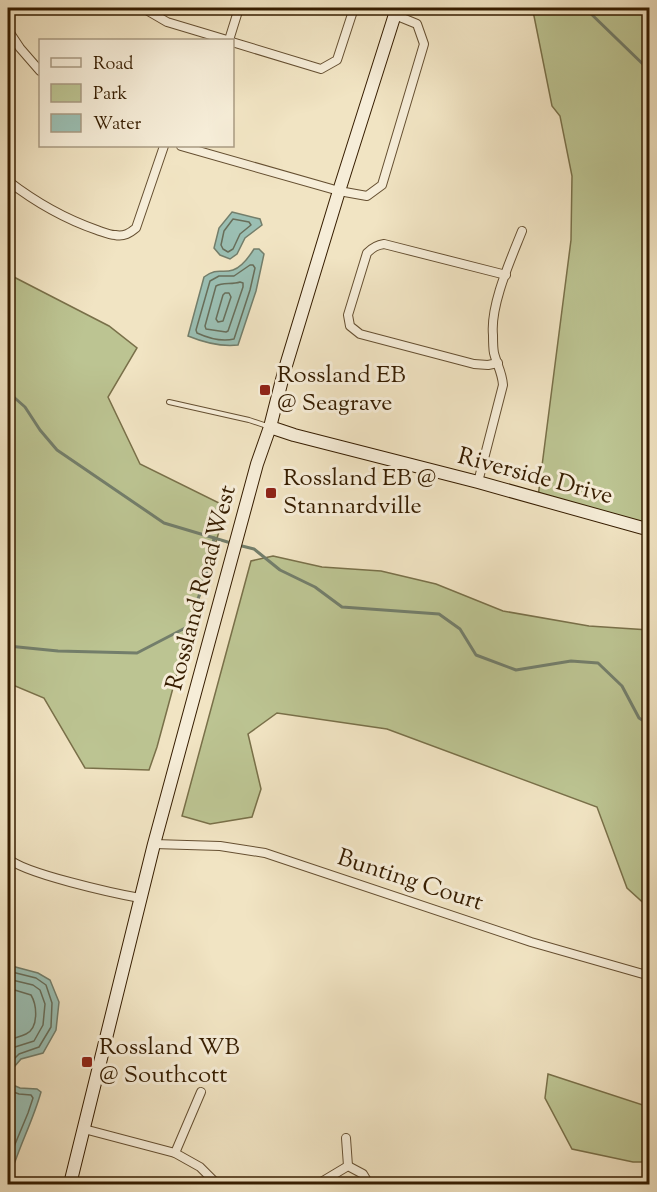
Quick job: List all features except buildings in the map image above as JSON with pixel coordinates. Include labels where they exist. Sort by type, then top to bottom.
[{"type":"main road","name":"Rossland Road West","points":[[70,1185],[154,844],[257,464],[396,11]]},
{"type":"main road","name":"Riverside Drive","points":[[270,427],[650,530]]},
{"type":"street","points":[[143,8],[167,22],[223,39]]},
{"type":"street","points":[[231,39],[239,8]]},
{"type":"street","points":[[234,42],[321,69],[337,60],[354,8]]},
{"type":"street","name":"Rossland Road West","points":[[339,191],[367,196],[382,184],[424,44],[417,24],[396,11]]},
{"type":"street","points":[[8,30],[39,70]]},
{"type":"street","points":[[8,180],[47,208],[89,227],[116,236],[128,234],[136,228],[164,147]]},
{"type":"street","points":[[185,147],[339,191]]},
{"type":"street","points":[[478,482],[503,385],[492,332],[495,312],[522,231]]},
{"type":"street","points":[[498,363],[474,364],[360,334],[350,326],[348,315],[367,253],[378,245],[384,244],[506,275]]},
{"type":"street","name":"Bunting Court","points":[[154,844],[220,846],[265,853],[531,942],[650,976]]},
{"type":"street","points":[[8,858],[11,862],[38,873],[140,898]]},
{"type":"street","points":[[175,1154],[201,1092]]},
{"type":"street","points":[[84,1129],[175,1154],[200,1167],[217,1185]]},
{"type":"street","points":[[346,1138],[348,1166]]},
{"type":"street","points":[[318,1185],[348,1166]]},
{"type":"street","points":[[348,1166],[363,1174],[369,1185]]},
{"type":"lane","points":[[169,402],[270,427]]},
{"type":"green space","points":[[531,8],[649,8],[649,525],[538,497],[571,240],[572,176],[560,116],[552,106]]},
{"type":"green space","points":[[8,274],[109,326],[137,348],[108,397],[140,464],[219,503],[221,525],[149,770],[85,768],[44,698],[8,683]]},
{"type":"green space","points":[[273,556],[322,567],[381,571],[436,584],[503,611],[589,626],[649,630],[649,908],[627,888],[597,807],[387,729],[277,713],[248,734],[261,789],[252,817],[210,824],[182,816],[251,561]]},
{"type":"green space","points":[[548,1074],[649,1107],[649,1162],[633,1162],[572,1149],[545,1098]]},
{"type":"water","points":[[232,212],[260,219],[262,225],[245,238],[237,254],[230,259],[220,255],[214,248],[219,228]]},
{"type":"water","points":[[254,249],[259,249],[264,254],[256,291],[238,345],[213,344],[188,336],[204,277],[216,271],[236,269]]},
{"type":"water","points":[[8,965],[38,973],[50,980],[59,1002],[56,1030],[43,1053],[21,1059],[14,1067],[8,1069]]},
{"type":"water","points":[[8,1083],[20,1088],[37,1089],[41,1092],[8,1184]]},
{"type":"waterway","points":[[585,8],[650,71]]},
{"type":"waterway","points":[[8,392],[25,407],[57,450],[164,523],[231,543]]},
{"type":"waterway","points":[[8,646],[58,651],[137,653],[189,626],[207,572],[214,538]]},
{"type":"waterway","points":[[238,545],[254,549],[280,570],[315,587],[342,607],[439,614],[460,629],[476,655],[516,670],[571,661],[598,663],[622,686],[639,718],[650,725]]},
{"type":"place","name":"Rossland EB @ Seagrave","points":[[265,390]]},
{"type":"place","name":"Rossland EB @ Stannardville","points":[[271,493]]},
{"type":"place","name":"Rossland WB @ Southcott","points":[[87,1062]]}]
